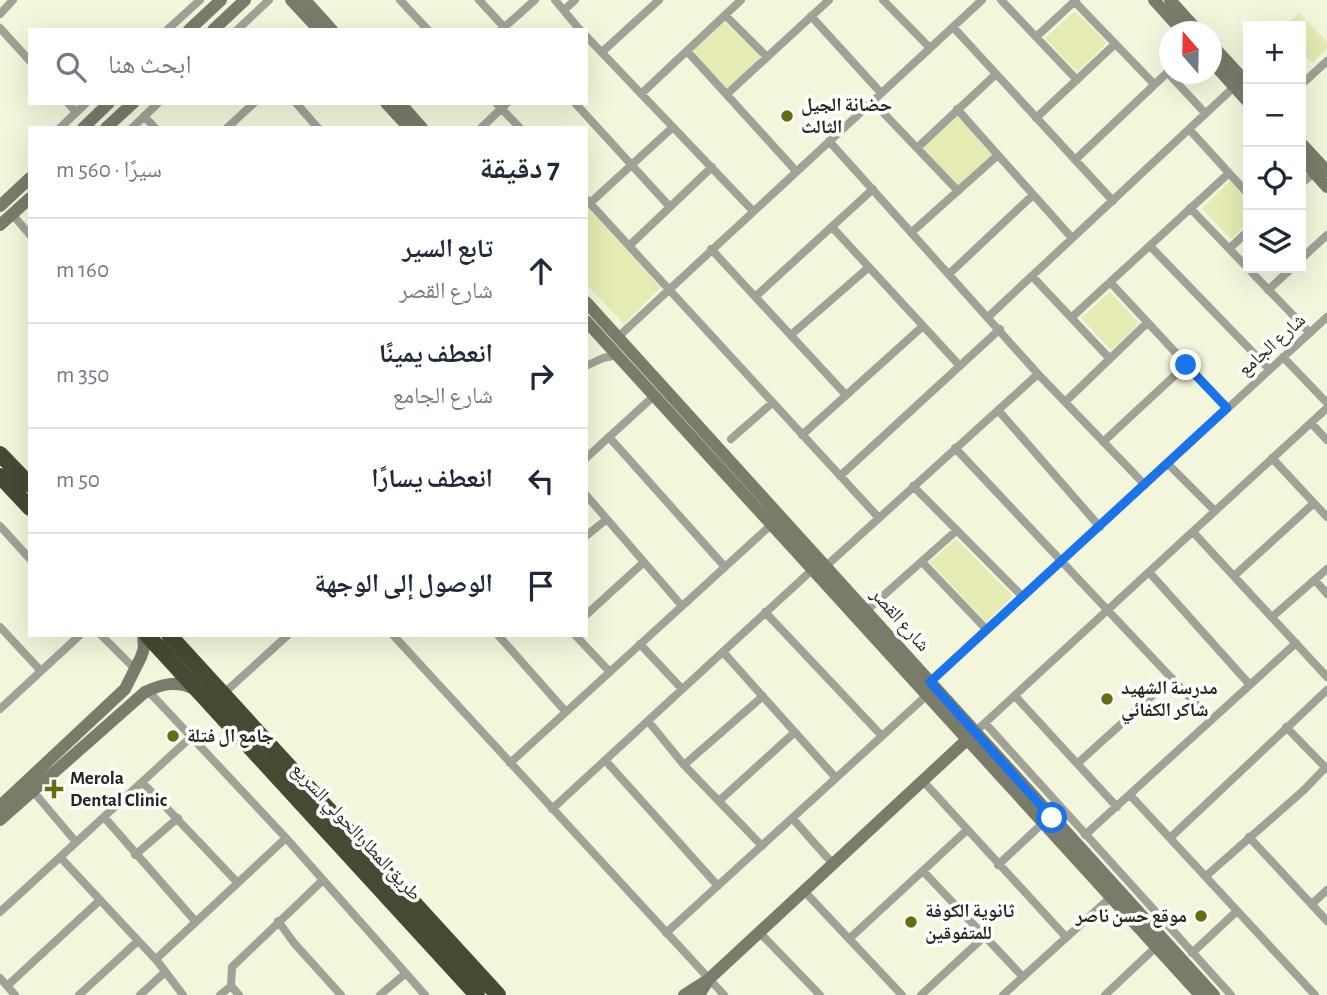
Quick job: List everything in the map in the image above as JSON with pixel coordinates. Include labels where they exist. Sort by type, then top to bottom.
[{"type":"highway","points":[[0,454],[28,483]]},
{"type":"highway","points":[[0,476],[28,507]]},
{"type":"highway","name":"طريق المطار الحولي السريع","points":[[147,637],[477,995]]},
{"type":"highway","name":"طريق المطار الحولي السريع","points":[[171,637],[498,995]]},
{"type":"street","points":[[2,7],[13,0]]},
{"type":"street","points":[[169,28],[200,0]]},
{"type":"street","points":[[191,28],[221,0]]},
{"type":"street","points":[[215,28],[245,0]]},
{"type":"street","points":[[239,28],[269,0]]},
{"type":"street","points":[[291,0],[317,28]]},
{"type":"street","points":[[305,0],[330,28]]},
{"type":"street","points":[[400,0],[426,28]]},
{"type":"street","points":[[479,0],[503,28],[535,0]]},
{"type":"street","points":[[555,0],[578,28]]},
{"type":"street","points":[[564,10],[575,0]]},
{"type":"street","points":[[602,52],[659,0]]},
{"type":"street","points":[[642,94],[741,0]]},
{"type":"street","points":[[727,94],[829,0]]},
{"type":"street","points":[[618,337],[982,0]]},
{"type":"street","points":[[1001,0],[1077,80]]},
{"type":"street","points":[[1154,0],[1173,21]]},
{"type":"street","points":[[1170,0],[1189,21]]},
{"type":"street","points":[[1036,37],[1075,1],[1154,84]]},
{"type":"street","points":[[889,2],[930,48]]},
{"type":"street","points":[[725,15],[767,57]]},
{"type":"street","points":[[811,16],[881,93]]},
{"type":"street","points":[[415,28],[421,22]]},
{"type":"street","points":[[953,27],[1113,201]]},
{"type":"street","points":[[0,28],[28,59]]},
{"type":"street","points":[[588,38],[754,211]]},
{"type":"street","points":[[1036,118],[1115,44]]},
{"type":"street","points":[[687,51],[796,171]]},
{"type":"street","points":[[1222,56],[1243,79]]},
{"type":"street","points":[[1302,84],[1327,61]]},
{"type":"street","points":[[1222,73],[1243,97]]},
{"type":"street","points":[[917,148],[996,74]]},
{"type":"street","points":[[1075,160],[1159,79]]},
{"type":"street","points":[[1179,84],[1205,113]]},
{"type":"street","points":[[988,317],[1234,87]]},
{"type":"street","points":[[872,101],[958,191]]},
{"type":"street","points":[[70,105],[76,112]]},
{"type":"street","points":[[62,126],[84,105]]},
{"type":"street","points":[[89,126],[108,105]]},
{"type":"street","points":[[109,105],[112,114],[120,115]]},
{"type":"street","points":[[108,126],[131,105]]},
{"type":"street","points":[[134,126],[156,105]]},
{"type":"street","points":[[230,126],[252,105]]},
{"type":"street","points":[[297,105],[313,126]]},
{"type":"street","points":[[388,105],[406,126]]},
{"type":"street","points":[[402,105],[420,126]]},
{"type":"street","points":[[483,126],[502,105],[518,126]]},
{"type":"street","points":[[577,105],[670,207]]},
{"type":"street","points":[[957,109],[1072,239]]},
{"type":"street","points":[[144,116],[153,126]]},
{"type":"street","points":[[673,127],[588,201],[878,517]]},
{"type":"street","points":[[1188,129],[1243,188]]},
{"type":"street","points":[[830,141],[1038,374],[1145,485]]},
{"type":"street","points":[[1306,154],[1321,172],[1327,187]]},
{"type":"street","points":[[912,232],[998,155]]},
{"type":"street","points":[[629,246],[712,167]]},
{"type":"street","points":[[1072,317],[1229,173]]},
{"type":"street","points":[[0,206],[28,180]]},
{"type":"street","points":[[756,296],[873,189]]},
{"type":"street","points":[[949,274],[1033,195]]},
{"type":"street","points":[[0,225],[28,200]]},
{"type":"street","points":[[1190,208],[1310,333]]},
{"type":"street","points":[[12,214],[28,229]]},
{"type":"street","points":[[832,227],[960,366]]},
{"type":"street","points":[[1306,254],[1327,235]]},
{"type":"street","points":[[1230,248],[1243,236]]},
{"type":"street","points":[[1150,246],[1269,369]]},
{"type":"street","points":[[711,249],[846,395]]},
{"type":"street","points":[[792,334],[869,267]]},
{"type":"street","points":[[1268,290],[1287,273]]},
{"type":"street","points":[[1032,276],[1110,359]]},
{"type":"street","points":[[1111,283],[1227,408]]},
{"type":"street","name":"شارع القصر","points":[[588,304],[819,568],[866,611],[976,732],[1147,929],[1207,992]]},
{"type":"street","name":"شارع الجامع","points":[[930,682],[1327,317]]},
{"type":"street","points":[[588,323],[655,395],[734,473]]},
{"type":"street","points":[[1065,402],[1147,323]]},
{"type":"street","points":[[802,435],[923,326]]},
{"type":"street","points":[[840,476],[1000,329]]},
{"type":"street","points":[[588,365],[618,355]]},
{"type":"street","points":[[684,995],[709,979],[1327,405],[1283,357]]},
{"type":"street","points":[[1103,442],[1186,365]]},
{"type":"street","points":[[552,809],[765,612],[878,517],[1038,374]]},
{"type":"street","points":[[588,456],[655,395]]},
{"type":"street","points":[[731,439],[772,403]]},
{"type":"street","points":[[998,410],[1100,527]]},
{"type":"street","points":[[1311,422],[1327,440]]},
{"type":"street","points":[[609,437],[725,567]]},
{"type":"street","points":[[955,448],[1211,720]]},
{"type":"street","points":[[1272,458],[1327,517]]},
{"type":"street","points":[[1168,464],[1215,511]]},
{"type":"street","points":[[913,486],[1022,596]]},
{"type":"street","points":[[755,496],[772,524],[819,568],[926,695],[976,732],[1085,835],[1230,995]]},
{"type":"street","points":[[588,497],[682,606]]},
{"type":"street","points":[[1234,576],[1314,503]]},
{"type":"street","points":[[588,535],[607,519]]},
{"type":"street","points":[[510,763],[772,524]]},
{"type":"street","points":[[0,526],[28,557]]},
{"type":"street","points":[[866,611],[957,530]]},
{"type":"street","points":[[1193,532],[1327,677]]},
{"type":"street","points":[[588,613],[644,562]]},
{"type":"street","points":[[922,562],[987,629]]},
{"type":"street","points":[[1272,617],[1327,569]]},
{"type":"street","points":[[1149,572],[1250,685]]},
{"type":"street","points":[[1315,580],[1327,594]]},
{"type":"street","points":[[765,612],[882,736]]},
{"type":"street","points":[[0,627],[41,671]]},
{"type":"street","points":[[0,709],[78,637]]},
{"type":"street","points":[[103,637],[136,670]]},
{"type":"street","points":[[0,820],[32,790],[41,775],[125,689],[136,670],[145,637]]},
{"type":"street","points":[[223,694],[286,637]]},
{"type":"street","points":[[395,637],[724,995]]},
{"type":"street","points":[[500,637],[566,712]]},
{"type":"street","points":[[577,637],[610,672]]},
{"type":"street","points":[[1085,835],[1296,643]]},
{"type":"street","points":[[640,644],[682,689]]},
{"type":"street","points":[[723,652],[836,778]]},
{"type":"street","points":[[1078,763],[1171,678]]},
{"type":"street","points":[[0,806],[145,692],[167,684],[184,684],[199,692]]},
{"type":"street","points":[[1171,837],[1327,690]]},
{"type":"street","points":[[145,692],[153,696],[286,838],[425,995]]},
{"type":"street","points":[[666,933],[926,695]]},
{"type":"street","points":[[684,765],[762,696]]},
{"type":"street","points":[[1016,696],[1117,807]]},
{"type":"street","points":[[648,721],[684,765],[762,846]]},
{"type":"street","points":[[1206,876],[1326,768],[1286,727]]},
{"type":"street","points":[[720,800],[795,732]]},
{"type":"street","name":"شارع القصر","points":[[976,732],[1044,822],[1111,897],[1127,906]]},
{"type":"street","points":[[0,912],[190,738]]},
{"type":"street","points":[[605,760],[718,886]]},
{"type":"street","points":[[923,781],[1066,937]]},
{"type":"street","points":[[142,782],[237,882]]},
{"type":"street","points":[[32,790],[76,842]]},
{"type":"street","points":[[1130,795],[1315,995]]},
{"type":"street","points":[[104,817],[196,922]]},
{"type":"street","points":[[135,855],[177,818]]},
{"type":"street","points":[[792,818],[833,864]]},
{"type":"street","points":[[998,865],[1044,822]]},
{"type":"street","points":[[849,939],[967,830]]},
{"type":"street","points":[[1250,837],[1327,921]]},
{"type":"street","points":[[156,959],[286,838]]},
{"type":"street","points":[[60,857],[156,959],[183,995]]},
{"type":"street","points":[[923,871],[1023,976]]},
{"type":"street","points":[[239,995],[231,986],[232,967],[323,880]]},
{"type":"street","points":[[1312,904],[1327,890]]},
{"type":"street","points":[[804,891],[902,995]]},
{"type":"street","points":[[1003,995],[1111,897]]},
{"type":"street","points":[[7,986],[99,901]]},
{"type":"street","points":[[1192,953],[1237,911]]},
{"type":"street","points":[[278,921],[341,995]]},
{"type":"street","name":"شارع القصر","points":[[1147,929],[1156,947],[1207,992]]},
{"type":"street","points":[[760,932],[820,995]]},
{"type":"street","points":[[921,995],[985,936]]},
{"type":"street","points":[[79,995],[138,941]]},
{"type":"street","points":[[1105,995],[1156,947]]},
{"type":"street","points":[[140,995],[164,972]]},
{"type":"street","points":[[380,995],[405,974]]},
{"type":"street","points":[[0,978],[15,995]]},
{"type":"street","points":[[699,995],[709,979]]},
{"type":"street","points":[[220,995],[231,986]]},
{"type":"street","points":[[1114,986],[1122,995]]},
{"type":"street","points":[[1207,992],[1220,995]]},
{"type":"green space","points":[[1075,11],[1107,43],[1077,72],[1045,38]]},
{"type":"green space","points":[[1299,13],[1327,42],[1327,48],[1312,63],[1306,56],[1306,21],[1290,21]]},
{"type":"green space","points":[[724,21],[761,57],[727,89],[692,51]]},
{"type":"green space","points":[[957,114],[993,155],[958,187],[921,148]]},
{"type":"green space","points":[[1230,181],[1243,196],[1243,228],[1231,239],[1202,209]]},
{"type":"green space","points":[[588,208],[661,287],[624,324],[588,286]]},
{"type":"green space","points":[[1110,292],[1139,323],[1111,350],[1081,318]]},
{"type":"green space","points":[[956,539],[1013,596],[986,622],[930,562]]},
{"type":"place","name":"حضانة الجيل الثالث","points":[[787,116]]},
{"type":"place","name":"مدرسة الشهيد شاكر الكفائي","points":[[1107,699]]},
{"type":"place","name":"جامع ال فتلة","points":[[173,736]]},
{"type":"place","name":"Merola Dental Clinic","points":[[54,789]]},
{"type":"place","name":"موقع حسن ناصر","points":[[1201,916]]},
{"type":"place","name":"ثانوية الكوفة للمتفوقين","points":[[911,922]]},
{"type":"route","points":[[1052,818],[930,682],[1227,408],[1186,365]]}]
